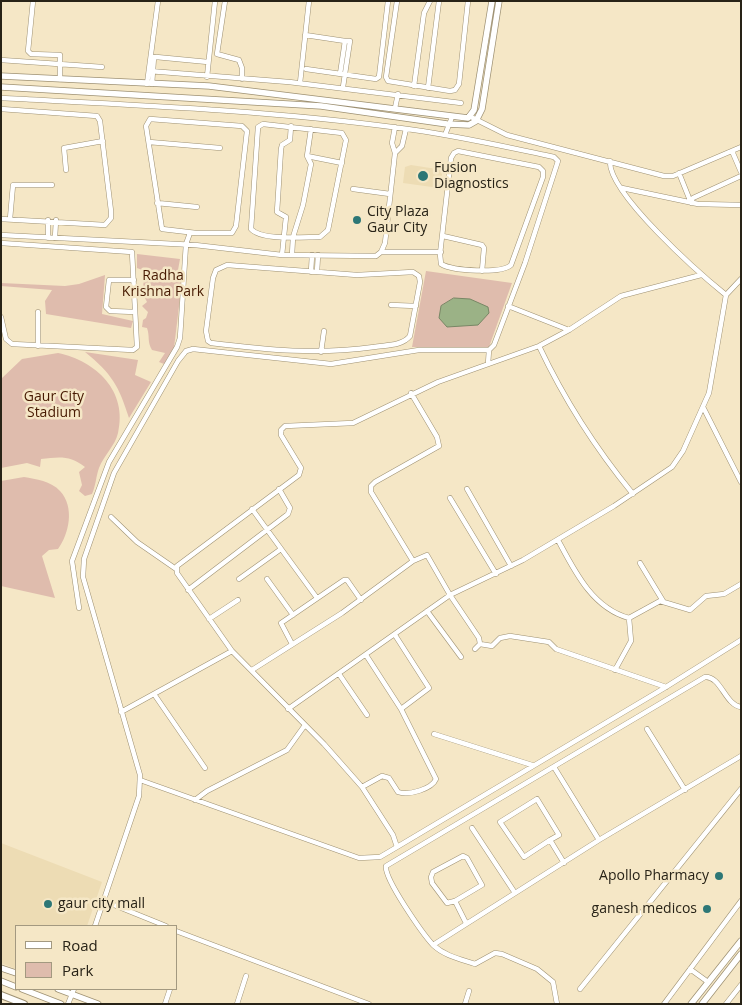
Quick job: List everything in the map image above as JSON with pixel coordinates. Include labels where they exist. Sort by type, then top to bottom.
[{"type":"main road","points":[[1,995],[24,1004]]},
{"type":"street","points":[[33,1],[28,51],[31,54],[60,55],[60,79]]},
{"type":"street","points":[[150,84],[158,1]]},
{"type":"street","points":[[207,77],[215,1]]},
{"type":"street","points":[[225,1],[216,54],[239,60],[242,68],[242,78]]},
{"type":"street","points":[[300,83],[309,1]]},
{"type":"street","points":[[306,69],[376,79],[381,74],[388,1]]},
{"type":"street","points":[[397,1],[386,77],[391,82],[450,91],[458,88],[468,1]]},
{"type":"street","points":[[414,86],[424,13],[430,1]]},
{"type":"street","points":[[428,88],[438,1]]},
{"type":"street","points":[[1,76],[209,86],[395,108],[462,118],[470,116],[474,110],[492,1]]},
{"type":"street","points":[[1,87],[321,106],[447,124],[469,124],[476,121],[482,109],[499,1]]},
{"type":"street","points":[[305,35],[350,41],[342,74],[343,87]]},
{"type":"street","points":[[153,56],[208,62]]},
{"type":"street","points":[[1,60],[102,67]]},
{"type":"street","points":[[151,71],[343,87],[461,103]]},
{"type":"street","points":[[352,88],[354,76]]},
{"type":"street","points":[[395,108],[398,94]]},
{"type":"street","points":[[1,98],[182,107],[290,115],[395,127],[445,135],[554,157],[558,161]]},
{"type":"street","points":[[1,109],[97,116],[100,121],[111,211],[109,222],[101,225],[56,220],[1,219]]},
{"type":"street","points":[[470,116],[476,121],[507,135],[664,176],[679,173],[732,150],[741,148]]},
{"type":"street","points":[[445,135],[447,124],[452,117]]},
{"type":"street","points":[[153,119],[242,126],[247,131],[234,231],[228,235],[162,229],[157,204],[146,126],[148,121],[153,119]]},
{"type":"street","points":[[263,124],[292,126],[342,133],[346,140],[328,230],[320,237],[284,237],[257,234],[253,231],[251,215],[258,127],[263,124]]},
{"type":"street","points":[[282,255],[286,217],[277,212],[281,148],[282,145],[290,140],[292,126]]},
{"type":"street","points":[[381,252],[384,243],[395,153],[392,143],[395,127]]},
{"type":"street","points":[[292,255],[293,237],[311,164],[307,156],[311,129]]},
{"type":"street","points":[[395,153],[402,146],[406,129]]},
{"type":"street","points":[[66,170],[64,148],[102,141]]},
{"type":"street","points":[[149,142],[220,148]]},
{"type":"street","points":[[488,364],[489,350],[494,345],[525,263],[558,161],[565,150]]},
{"type":"street","points":[[732,150],[741,172]]},
{"type":"street","points":[[465,151],[539,167],[543,171],[543,176],[510,265],[500,270],[482,271],[444,266],[440,260],[440,252],[451,158],[454,153],[465,151]]},
{"type":"street","points":[[307,156],[342,163]]},
{"type":"street","points":[[610,161],[611,173],[643,216],[701,276],[726,295]]},
{"type":"street","points":[[679,173],[691,203]]},
{"type":"street","points":[[691,203],[693,198],[741,176]]},
{"type":"street","points":[[10,219],[13,186],[52,185]]},
{"type":"street","points":[[622,188],[691,203],[741,205]]},
{"type":"street","points":[[353,190],[390,194]]},
{"type":"street","points":[[157,204],[197,207]]},
{"type":"street","points":[[48,220],[48,238]]},
{"type":"street","points":[[56,220],[60,239],[64,247]]},
{"type":"street","points":[[79,608],[72,561],[109,462],[177,347],[180,338],[186,244],[190,232]]},
{"type":"street","points":[[194,245],[196,233]]},
{"type":"street","points":[[1,235],[186,244],[282,255],[371,256],[381,252],[440,252]]},
{"type":"street","points":[[443,236],[482,245],[484,248],[482,271]]},
{"type":"street","points":[[58,247],[60,239]]},
{"type":"street","points":[[1,243],[132,252],[136,347],[133,350],[38,346],[9,342],[1,317]]},
{"type":"street","points":[[311,272],[312,256]]},
{"type":"street","points":[[317,272],[318,256]]},
{"type":"street","points":[[222,266],[311,272],[358,275],[413,272],[418,274],[420,279],[410,336],[404,342],[321,352],[282,351],[211,343],[206,337],[213,278],[216,270],[222,266]]},
{"type":"street","points":[[176,569],[184,560],[301,472],[301,468],[281,435],[285,426],[353,423],[411,393],[539,346],[569,330],[630,292],[701,276]]},
{"type":"street","points":[[288,709],[450,596],[496,574],[558,540],[634,494],[672,466],[678,459],[702,407],[713,377],[726,295],[741,279]]},
{"type":"street","points":[[134,280],[109,280],[106,307],[110,311],[135,312]]},
{"type":"street","points":[[391,305],[416,306]]},
{"type":"street","points":[[508,306],[569,330]]},
{"type":"street","points":[[38,312],[38,346]]},
{"type":"street","points":[[321,352],[324,331]]},
{"type":"street","points":[[539,346],[559,388],[614,470],[634,494]]},
{"type":"street","points":[[95,925],[138,796],[140,780],[83,577],[84,558],[114,473],[182,354],[189,350],[200,349],[331,364],[419,350],[489,350]]},
{"type":"street","points":[[411,393],[437,437],[439,446],[375,482],[371,486],[371,492],[413,561]]},
{"type":"street","points":[[702,407],[741,482]]},
{"type":"street","points":[[188,590],[290,512],[290,508],[280,489]]},
{"type":"street","points":[[467,489],[511,566]]},
{"type":"street","points":[[450,498],[496,574]]},
{"type":"street","points":[[252,509],[317,598]]},
{"type":"street","points":[[111,517],[137,542],[176,569],[188,590],[232,651],[305,725],[362,788],[393,835],[396,847]]},
{"type":"street","points":[[558,540],[587,590],[629,618],[634,617],[655,602],[663,601],[690,610],[706,596],[724,594],[741,584]]},
{"type":"street","points":[[239,579],[281,549]]},
{"type":"street","points":[[252,670],[361,600],[422,555],[427,555],[430,558],[450,596],[479,638],[480,644]]},
{"type":"street","points":[[640,564],[663,601]]},
{"type":"street","points":[[266,578],[293,615]]},
{"type":"street","points":[[292,644],[281,624],[346,579],[361,600]]},
{"type":"street","points":[[209,619],[238,600]]},
{"type":"street","points":[[427,611],[461,657]]},
{"type":"street","points":[[615,670],[631,641],[629,618]]},
{"type":"street","points":[[395,635],[429,688],[401,709]]},
{"type":"street","points":[[480,644],[492,646],[505,636],[549,642],[556,649],[666,687]]},
{"type":"street","points":[[140,780],[358,858],[372,859],[396,847],[666,687],[741,640]]},
{"type":"street","points":[[475,649],[480,644]]},
{"type":"street","points":[[121,712],[232,651]]},
{"type":"street","points":[[362,788],[382,776],[389,778],[402,794],[430,787],[434,784],[434,773],[401,709],[366,655]]},
{"type":"street","points":[[339,674],[367,715]]},
{"type":"street","points":[[557,1004],[553,982],[538,970],[502,954],[495,953],[475,964],[448,956],[433,945],[387,875],[386,866],[705,677],[712,678],[734,704],[741,707]]},
{"type":"street","points":[[154,694],[205,768]]},
{"type":"street","points":[[195,800],[207,791],[287,750],[305,725]]},
{"type":"street","points":[[647,729],[685,790]]},
{"type":"street","points":[[434,734],[532,765]]},
{"type":"street","points":[[433,945],[598,840],[741,756]]},
{"type":"street","points":[[554,766],[598,840]]},
{"type":"street","points":[[580,989],[741,789]]},
{"type":"street","points":[[537,799],[559,835],[550,840],[524,857],[500,822],[537,799]]},
{"type":"street","points":[[472,828],[515,893]]},
{"type":"street","points":[[550,840],[564,863]]},
{"type":"street","points":[[462,856],[467,858],[482,885],[455,901],[447,903],[442,899],[430,877],[433,872],[462,856]]},
{"type":"street","points":[[104,900],[164,925]]},
{"type":"street","points":[[455,901],[466,923]]},
{"type":"street","points":[[664,1004],[741,901]]},
{"type":"street","points":[[178,932],[369,1004]]},
{"type":"street","points":[[691,1004],[741,941]]},
{"type":"street","points":[[702,1004],[741,954]]},
{"type":"street","points":[[1,968],[15,973]]},
{"type":"street","points":[[690,969],[708,982]]},
{"type":"street","points":[[237,1004],[246,976]]},
{"type":"street","points":[[1,980],[15,986]]},
{"type":"street","points":[[726,1004],[741,985]]},
{"type":"street","points":[[25,990],[61,1004]]},
{"type":"street","points":[[165,1004],[170,990]]},
{"type":"street","points":[[68,1004],[73,991],[98,1004]]},
{"type":"street","points":[[465,1004],[469,991]]},
{"type":"shaded area","name":"Fusion Diagnostics","points":[[411,165],[443,170],[439,188],[403,183],[405,167]]},
{"type":"shaded area","points":[[454,298],[470,299],[488,307],[489,313],[478,325],[447,327],[439,318],[441,306]]},
{"type":"shaded area","name":"gaur city mall","points":[[1,843],[102,882],[87,925],[15,925],[15,969],[1,963]]},
{"type":"green space","name":"Radha Krishna Park","points":[[137,254],[180,259],[178,270],[183,273],[174,348],[164,364],[159,362],[165,353],[152,350],[147,328],[142,327],[143,320],[148,312],[142,306],[147,302],[145,298],[139,297],[138,287],[143,287],[145,271],[137,268]]},
{"type":"green space","points":[[426,271],[512,283],[489,347],[412,347]]},
{"type":"green space","points":[[105,275],[102,314],[133,321],[131,328],[46,314],[45,301],[52,290],[1,286],[1,283],[65,286],[79,284]]},
{"type":"green space","points":[[85,352],[138,360],[135,375],[151,382],[129,418],[122,397],[113,381],[102,367]]},
{"type":"green space","name":"Gaur City Stadium","points":[[58,353],[85,363],[96,371],[106,380],[118,404],[120,418],[117,438],[99,468],[92,494],[85,496],[79,491],[82,485],[79,472],[85,467],[74,460],[59,457],[41,459],[40,467],[27,463],[1,468],[1,379],[22,359]]},
{"type":"green space","points":[[24,477],[52,485],[65,497],[68,505],[69,520],[62,543],[58,549],[49,550],[42,556],[55,598],[1,586],[1,481]]},
{"type":"place","name":"Fusion Diagnostics","points":[[423,176]]},
{"type":"place","name":"City Plaza Gaur City","points":[[357,220]]},
{"type":"place","name":"Apollo Pharmacy","points":[[719,876]]},
{"type":"place","name":"gaur city mall","points":[[48,904]]},
{"type":"place","name":"ganesh medicos","points":[[707,909]]}]
